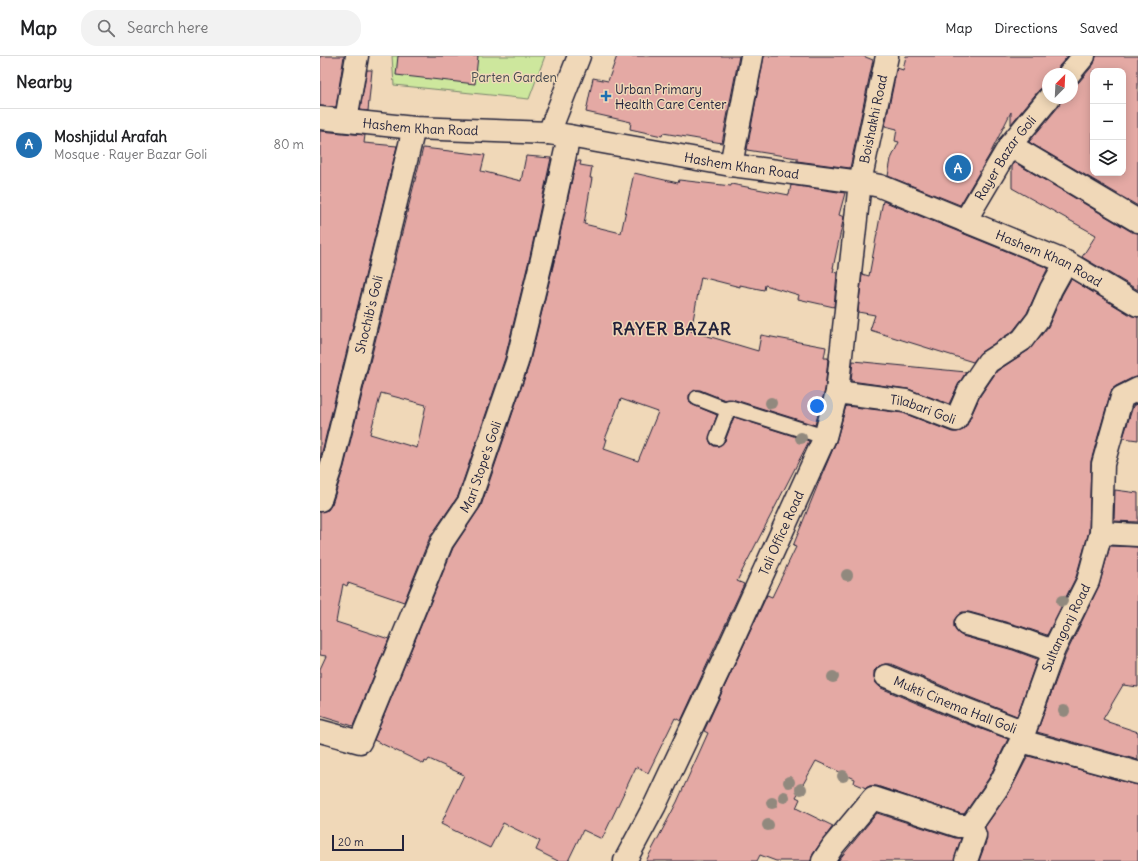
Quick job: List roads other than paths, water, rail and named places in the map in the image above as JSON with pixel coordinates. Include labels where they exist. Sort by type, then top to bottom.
[{"type":"street","points":[[346,120],[357,56]]},
{"type":"street","points":[[559,135],[579,56]]},
{"type":"street","points":[[731,165],[752,56]]},
{"type":"street","name":"Boishakhi Road","points":[[860,182],[887,56]]},
{"type":"street","points":[[1074,68],[1084,56]]},
{"type":"street","name":"Rayer Bazar Goli","points":[[965,221],[1010,145],[1044,104]]},
{"type":"street","name":"Hashem Khan Road","points":[[320,118],[414,128],[559,135],[731,165],[880,186],[1066,262],[1138,305]]},
{"type":"street","name":"Shochib's Goli","points":[[320,500],[332,464],[414,128]]},
{"type":"street","name":"Mari Stope's Goli","points":[[320,731],[360,742],[442,542],[469,502],[517,362],[540,266],[559,135]]},
{"type":"street","points":[[1010,145],[1138,221]]},
{"type":"street","name":"Tali Office Road","points":[[625,861],[655,805],[824,437],[837,392],[860,182]]},
{"type":"street","name":"Tilabari Goli","points":[[837,392],[906,400],[956,420],[969,390],[988,362],[1022,340],[1038,319],[1051,289],[1066,262]]},
{"type":"street","name":"Sultangonj Road","points":[[971,826],[1000,784],[1023,736],[1053,650],[1088,581],[1101,533],[1103,464],[1122,397],[1138,389]]},
{"type":"street","points":[[1101,533],[1138,535]]},
{"type":"street","points":[[966,624],[1053,650]]},
{"type":"street","name":"Mukti Cinema Hall Goli","points":[[886,676],[1023,736],[1138,773]]},
{"type":"street","points":[[823,861],[833,846],[873,798],[959,826],[971,826],[975,834],[966,861]]},
{"type":"lane","points":[[697,398],[728,410]]},
{"type":"lane","points":[[717,438],[729,407],[824,437]]},
{"type":"place","name":"Urban Primary Health Care Center","points":[[606,96]]},
{"type":"place","name":"Moshjidul Arafah","points":[[958,168]]},
{"type":"district","name":"RAYER BAZAR","points":[[672,329]]},
{"type":"park label","name":"Parten Garden","points":[[514,77]]}]
